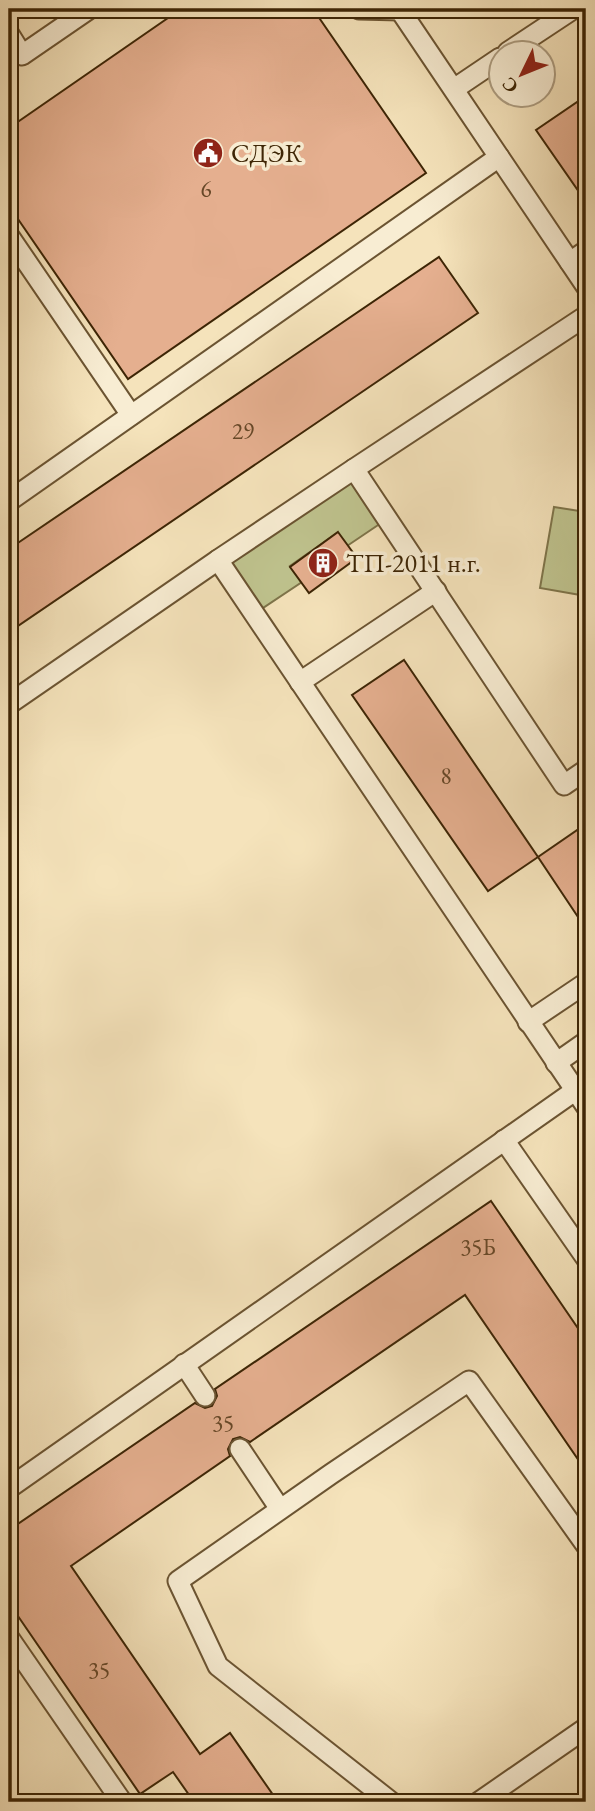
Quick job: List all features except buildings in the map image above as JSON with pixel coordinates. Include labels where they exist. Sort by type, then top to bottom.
[{"type":"lane","points":[[9,34],[22,55],[89,9]]},
{"type":"lane","points":[[359,9],[401,9],[499,157],[578,256],[586,286]]},
{"type":"lane","points":[[529,38],[573,9]]},
{"type":"lane","points":[[454,89],[486,67]]},
{"type":"lane","points":[[9,501],[499,157]]},
{"type":"lane","points":[[9,236],[131,415]]},
{"type":"lane","points":[[9,704],[218,560],[586,316]]},
{"type":"lane","points":[[354,469],[564,785],[586,770]]},
{"type":"lane","points":[[9,1489],[504,1140],[581,1098],[218,560]]},
{"type":"lane","points":[[300,682],[436,591]]},
{"type":"lane","points":[[528,1022],[586,983]]},
{"type":"lane","points":[[556,1063],[586,1042]]},
{"type":"lane","points":[[504,1140],[586,1258]]},
{"type":"lane","points":[[184,1364],[205,1396]]},
{"type":"lane","points":[[391,1802],[218,1666],[178,1581],[469,1381],[586,1545]]},
{"type":"lane","points":[[240,1449],[280,1510]]},
{"type":"lane","points":[[9,1638],[122,1802]]},
{"type":"lane","points":[[479,1802],[586,1728]]},
{"type":"green space","points":[[354,469],[387,519],[347,546],[337,533],[290,566],[302,582],[254,614],[218,560]]},
{"type":"green space","points":[[554,507],[586,512],[586,596],[540,588]]},
{"type":"place","name":"СДЭК","points":[[208,153]]},
{"type":"place","name":"ТП-2011 н.г.","points":[[323,563]]}]
